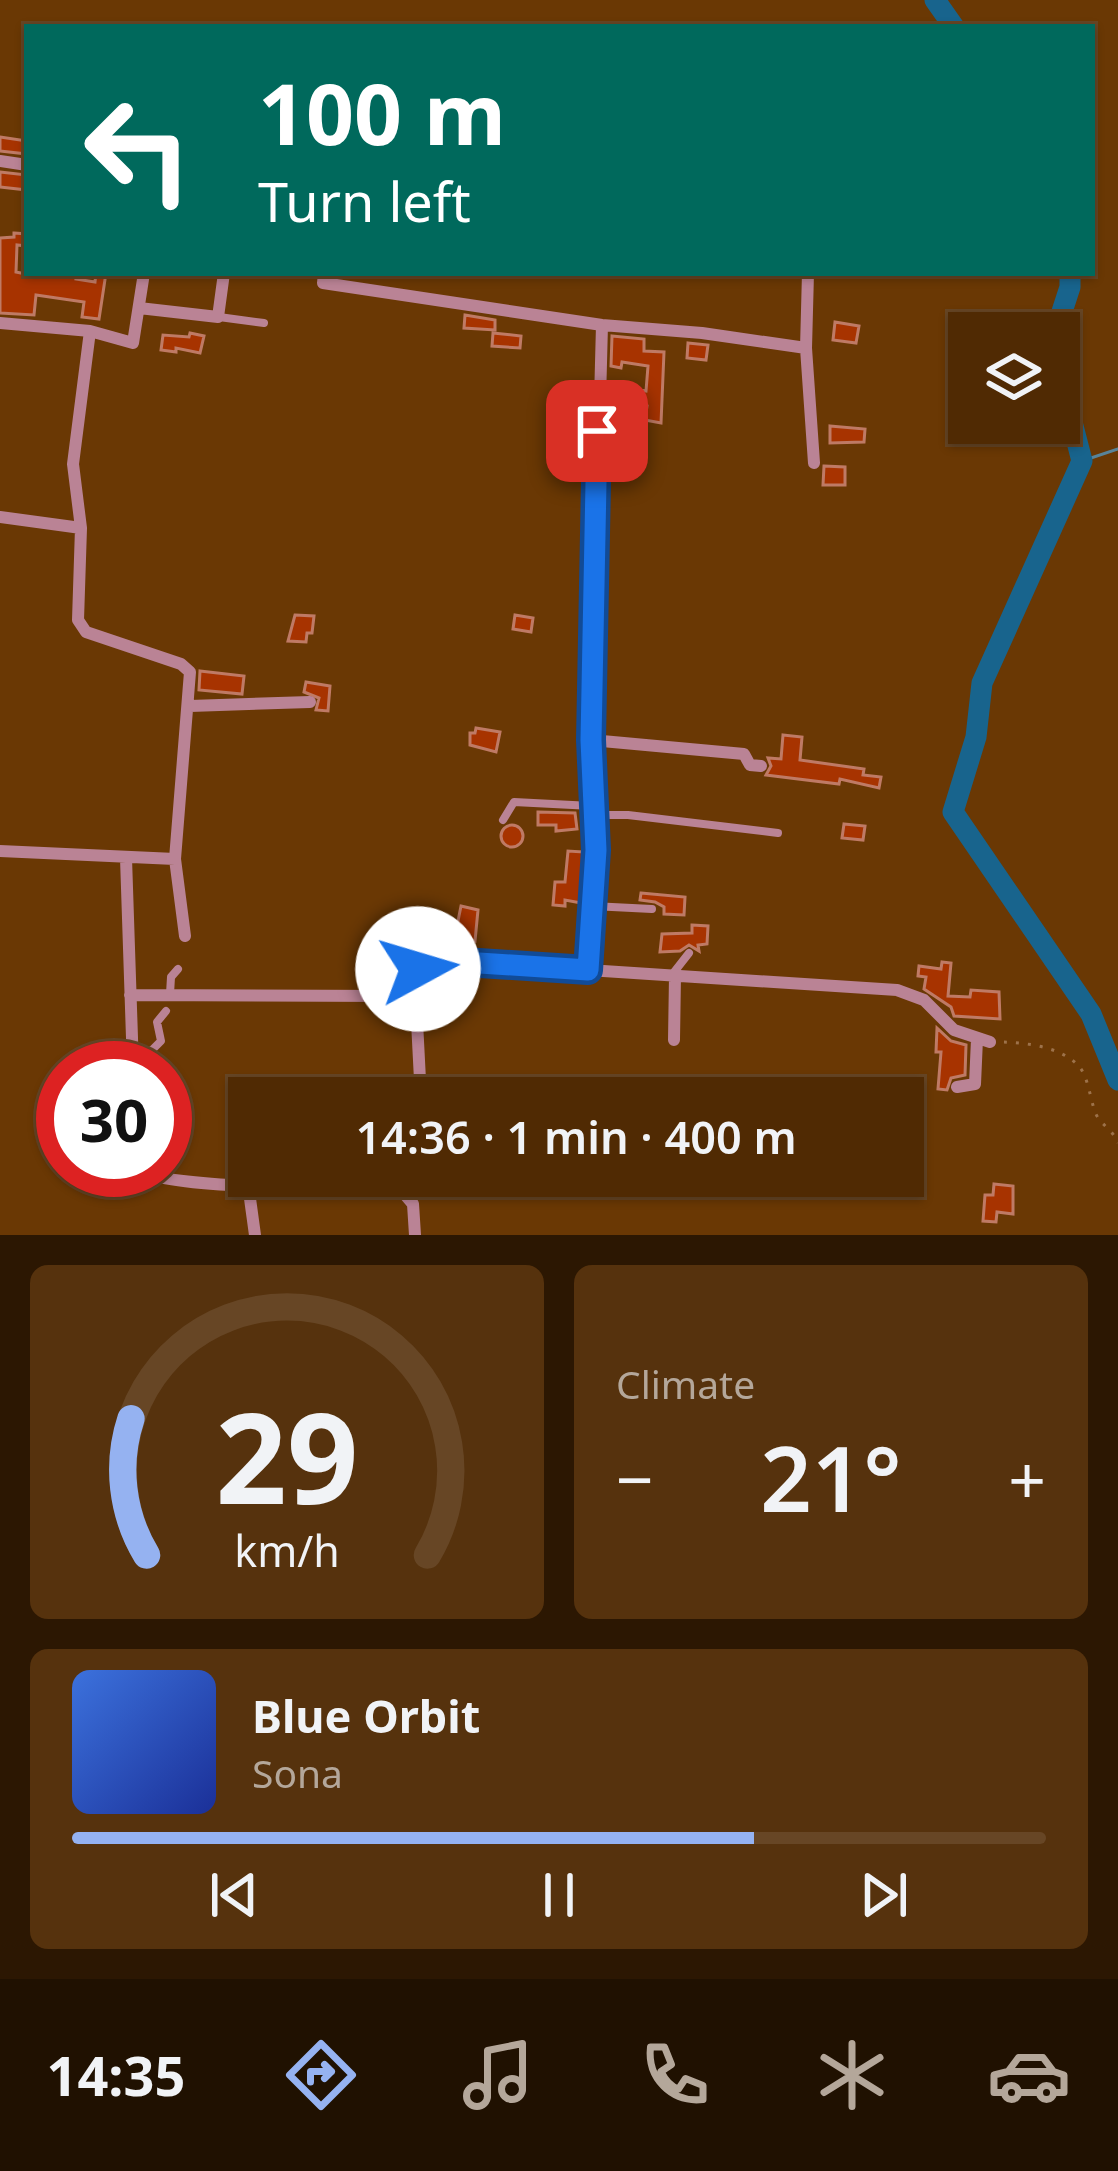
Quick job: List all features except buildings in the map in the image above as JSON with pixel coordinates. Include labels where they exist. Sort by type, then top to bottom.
[{"type":"street","points":[[0,322],[90,331],[133,343],[144,276]]},
{"type":"street","points":[[139,308],[218,316],[224,276]]},
{"type":"street","points":[[324,276],[323,283],[602,325],[806,348]]},
{"type":"street","points":[[808,276],[806,348],[814,463]]},
{"type":"street","points":[[588,970],[602,325]]},
{"type":"street","points":[[90,331],[73,464],[81,528],[78,620],[86,632],[181,664],[190,673],[175,859],[185,936]]},
{"type":"street","points":[[0,518],[81,528]]},
{"type":"street","points":[[190,706],[310,701]]},
{"type":"street","points":[[591,740],[744,754],[750,765],[761,766]]},
{"type":"street","points":[[0,851],[175,859]]},
{"type":"street","points":[[126,858],[132,1041]]},
{"type":"street","points":[[130,995],[395,996],[425,962],[442,960],[913,993],[954,1030],[984,1040],[975,1084],[957,1087]]},
{"type":"street","points":[[673,976],[674,1040]]},
{"type":"street","points":[[404,990],[416,1002],[420,1077]]},
{"type":"street","points":[[192,1180],[228,1182]]},
{"type":"street","points":[[250,1197],[255,1235]]},
{"type":"street","points":[[407,1197],[413,1204],[415,1235]]},
{"type":"lane","points":[[218,316],[264,323]]},
{"type":"lane","points":[[503,820],[514,802],[778,833]]},
{"type":"lane","points":[[592,906],[652,909]]},
{"type":"lane","points":[[442,960],[446,923]]},
{"type":"lane","points":[[673,976],[689,953]]},
{"type":"lane","points":[[170,994],[171,976],[178,969]]},
{"type":"lane","points":[[161,1041],[157,1022],[166,1011]]},
{"type":"path","points":[[984,1040],[1030,1043],[1072,1061],[1083,1071],[1096,1114],[1118,1143]]},
{"type":"waterway","points":[[935,0],[952,24]]},
{"type":"waterway","points":[[1062,312],[1070,276]]},
{"type":"waterway","points":[[1078,444],[1082,461],[982,683],[976,737],[953,812],[1091,1014],[1118,1080]]},
{"type":"waterway","points":[[1082,461],[1118,449]]},
{"type":"route","points":[[418,969],[433,960],[588,970],[596,850],[591,740],[597,431]]}]
